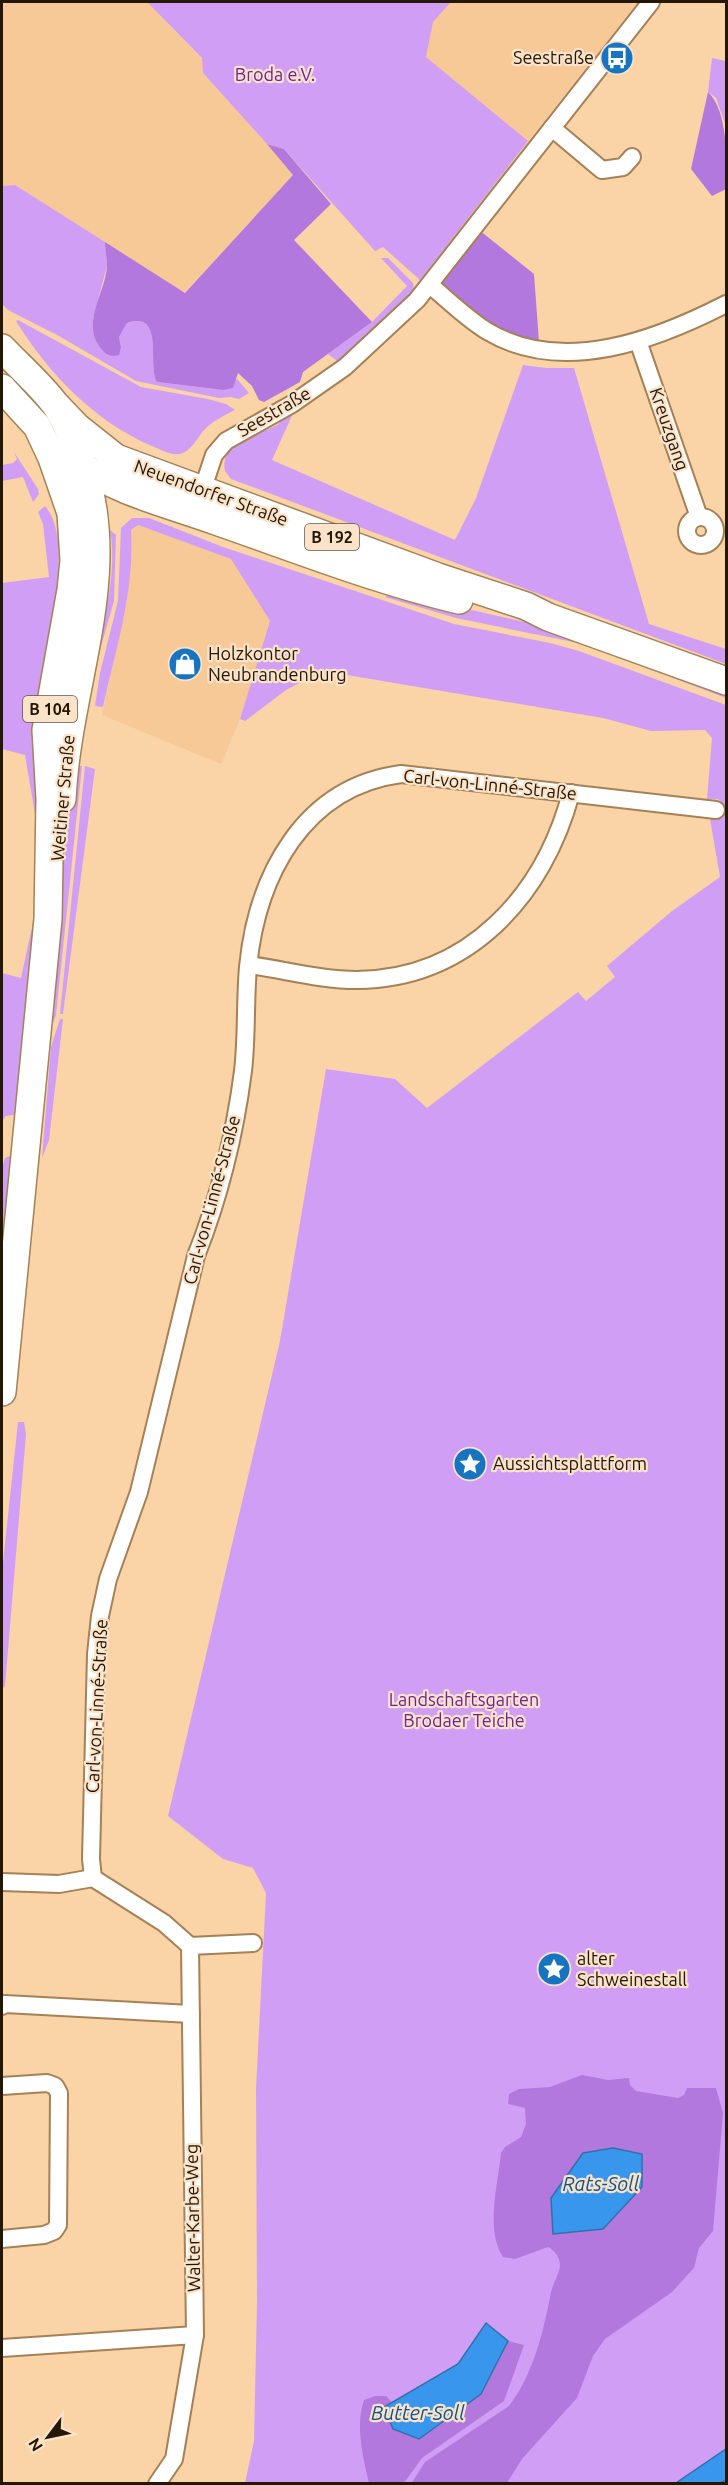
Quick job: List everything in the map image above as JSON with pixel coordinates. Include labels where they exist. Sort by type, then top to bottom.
[{"type":"main road","name":"Weitiner Straße","points":[[2,348],[57,406],[85,468],[96,520],[98,566],[93,606],[73,706],[55,886],[48,919]]},
{"type":"main road","name":"Weitiner Straße","points":[[2,388],[37,426],[68,501],[74,534],[71,590],[46,729],[50,809],[48,919],[2,1392]]},
{"type":"main road","name":"Neuendorfer Straße","points":[[57,406],[76,427],[116,458],[198,502],[377,579],[522,615],[548,617],[726,681]]},
{"type":"main road","name":"Neuendorfer Straße","points":[[37,426],[85,468],[140,494],[198,502]]},
{"type":"main road","points":[[68,501],[85,468],[96,461],[116,458]]},
{"type":"main road","points":[[96,520],[113,504],[140,494]]},
{"type":"street","name":"Seestraße","points":[[198,502],[214,455],[226,441],[292,404],[345,367],[398,320],[430,285],[651,2]]},
{"type":"street","points":[[552,128],[602,170],[623,167],[632,157]]},
{"type":"street","points":[[430,285],[487,331],[520,346],[567,352],[639,341],[681,326],[726,304]]},
{"type":"street","name":"Kreuzgang","points":[[639,341],[699,517]]},
{"type":"street","name":"Carl-von-Linné-Straße","points":[[93,1878],[91,1859],[100,1616],[108,1579],[140,1492],[196,1256],[211,1219],[224,1167],[243,1074],[249,965],[264,896],[286,848],[315,812],[347,790],[369,781],[401,774],[716,810]]},
{"type":"street","points":[[249,965],[338,979],[360,980],[429,967],[449,957],[498,924],[529,890],[556,839],[571,793]]},
{"type":"street","points":[[2,1882],[59,1884],[93,1878],[164,1923],[190,1946],[253,1943]]},
{"type":"street","name":"Walter-Karbe-Weg","points":[[157,2484],[174,2459],[195,2336],[190,1946]]},
{"type":"street","points":[[2,2006],[5,2004],[191,2014]]},
{"type":"street","points":[[2,2086],[47,2083],[55,2086],[58,2093],[58,2225],[54,2231],[44,2235],[2,2239]]},
{"type":"street","points":[[2,2349],[195,2336]]},
{"type":"shaded area","points":[[2,2],[147,2],[202,59],[203,73],[294,174],[184,293],[15,185],[2,186]]},
{"type":"shaded area","points":[[451,2],[638,2],[528,141],[426,57],[433,22]]},
{"type":"shaded area","points":[[708,92],[715,100],[723,123],[726,151],[726,189],[712,196],[691,169]]},
{"type":"shaded area","points":[[267,144],[284,149],[331,204],[294,240],[372,322],[303,372],[300,382],[264,402],[259,400],[252,386],[238,373],[233,388],[223,390],[157,382],[154,374],[151,331],[146,324],[139,321],[127,323],[119,337],[121,347],[119,355],[106,354],[95,338],[93,328],[96,307],[106,276],[105,242],[185,293],[293,175]]},
{"type":"shaded area","points":[[479,230],[534,274],[539,342],[509,333],[485,320],[441,283]]},
{"type":"shaded area","name":"Holzkontor Neubrandenburg","points":[[138,525],[231,559],[270,621],[240,719],[221,764],[102,715],[127,600],[132,551],[131,530]]},
{"type":"shaded area","points":[[582,2075],[608,2080],[629,2078],[630,2085],[636,2091],[678,2098],[684,2095],[687,2088],[716,2088],[723,2113],[713,2231],[699,2248],[694,2268],[672,2292],[605,2339],[593,2356],[577,2398],[522,2459],[507,2483],[411,2484],[425,2462],[509,2406],[525,2380],[536,2352],[560,2266],[559,2260],[555,2252],[548,2247],[515,2259],[503,2257],[495,2233],[494,2207],[501,2153],[505,2147],[521,2137],[526,2124],[525,2108],[508,2104],[509,2094],[519,2089],[550,2087]],"holes":[[[583,2153],[553,2234],[552,2197]]]},
{"type":"shaded area","points":[[508,2341],[524,2345],[504,2401],[422,2458],[404,2483],[369,2483],[360,2431],[364,2400],[375,2396],[386,2396],[392,2402],[384,2407],[481,2394]]},
{"type":"green space","name":"Broda e.V.","points":[[147,2],[451,2],[433,22],[426,57],[528,141],[420,280],[383,247],[375,251],[284,149],[267,144],[203,73],[202,58]]},
{"type":"green space","points":[[712,58],[726,61],[726,126],[716,98],[708,92]]},
{"type":"green space","points":[[15,185],[105,242],[107,266],[93,319],[121,347],[119,337],[127,323],[139,321],[146,324],[151,331],[154,373],[157,382],[223,390],[237,379],[249,393],[239,399],[219,398],[136,381],[59,336],[8,310],[2,304],[2,186]]},
{"type":"green space","points":[[381,258],[388,258],[413,283],[414,290],[340,363],[328,354],[372,322],[407,286]]},
{"type":"green space","points":[[18,320],[141,387],[208,399],[226,404],[235,410],[207,427],[183,453],[171,454],[163,451],[131,436],[92,410],[43,359],[16,321]]},
{"type":"green space","points":[[523,365],[574,368],[649,624],[726,649],[726,664],[231,479],[225,471],[226,456],[235,445],[260,428],[267,430],[279,424],[280,419],[294,411],[272,460],[455,540],[476,498]]},
{"type":"green space","points":[[14,452],[38,489],[39,494],[33,502],[23,477],[2,481],[2,465],[13,463],[17,459]]},
{"type":"green space","points":[[45,506],[54,524],[58,546],[58,572],[38,700],[39,838],[25,755],[2,749],[2,583],[49,577],[43,524],[38,512]]},
{"type":"green space","name":"Landschaftsgarten Brodaer Teiche","points":[[132,518],[149,518],[223,547],[454,624],[579,651],[726,705],[726,2483],[245,2483],[254,2441],[257,2302],[256,2089],[266,1893],[253,1868],[223,1859],[168,1816],[280,1341],[326,1069],[395,1079],[427,1108],[578,992],[586,1001],[615,977],[607,966],[672,911],[720,877],[710,819],[721,817],[723,804],[718,799],[707,799],[712,738],[705,730],[651,731],[603,718],[341,674],[313,676],[286,690],[245,721],[240,719],[270,621],[231,559],[138,525],[131,530],[127,597],[103,707],[95,706],[100,673],[118,601],[121,528]]},
{"type":"green space","points":[[110,530],[116,535],[114,601],[94,671],[89,704],[82,703],[109,594],[112,572]]},
{"type":"green space","points":[[392,592],[546,627],[726,689],[726,698],[583,644],[456,618],[385,597]]},
{"type":"green space","points":[[82,766],[56,1015],[45,1044],[73,772]]},
{"type":"green space","points":[[85,766],[95,769],[63,1014],[60,1014]]},
{"type":"green space","points":[[34,918],[38,919],[20,1114],[6,1116],[2,1121],[2,973],[21,978]]},
{"type":"green space","points":[[60,1019],[63,1019],[49,1140],[42,1158],[51,1047]]},
{"type":"green space","points":[[10,1156],[12,1158],[5,1239],[2,1237],[2,1168],[5,1158]]},
{"type":"green space","points":[[18,1422],[24,1422],[26,1434],[5,1686],[2,1689],[2,1572]]},
{"type":"water","name":"Rats-Soll","points":[[613,2148],[642,2154],[642,2187],[603,2229],[553,2234],[551,2198],[583,2153]]},
{"type":"water","name":"Butter-Soll","points":[[486,2323],[508,2341],[481,2394],[419,2439],[393,2429],[384,2407],[458,2364]]},
{"type":"water","points":[[726,2449],[726,2480],[720,2483],[676,2483]]},
{"type":"place","name":"Seestraße","points":[[617,58]]},
{"type":"place","name":"Holzkontor Neubrandenburg","points":[[185,664]]},
{"type":"place","name":"Aussichtsplattform","points":[[470,1464]]},
{"type":"place","name":"alter Schweinestall","points":[[554,1969]]}]
